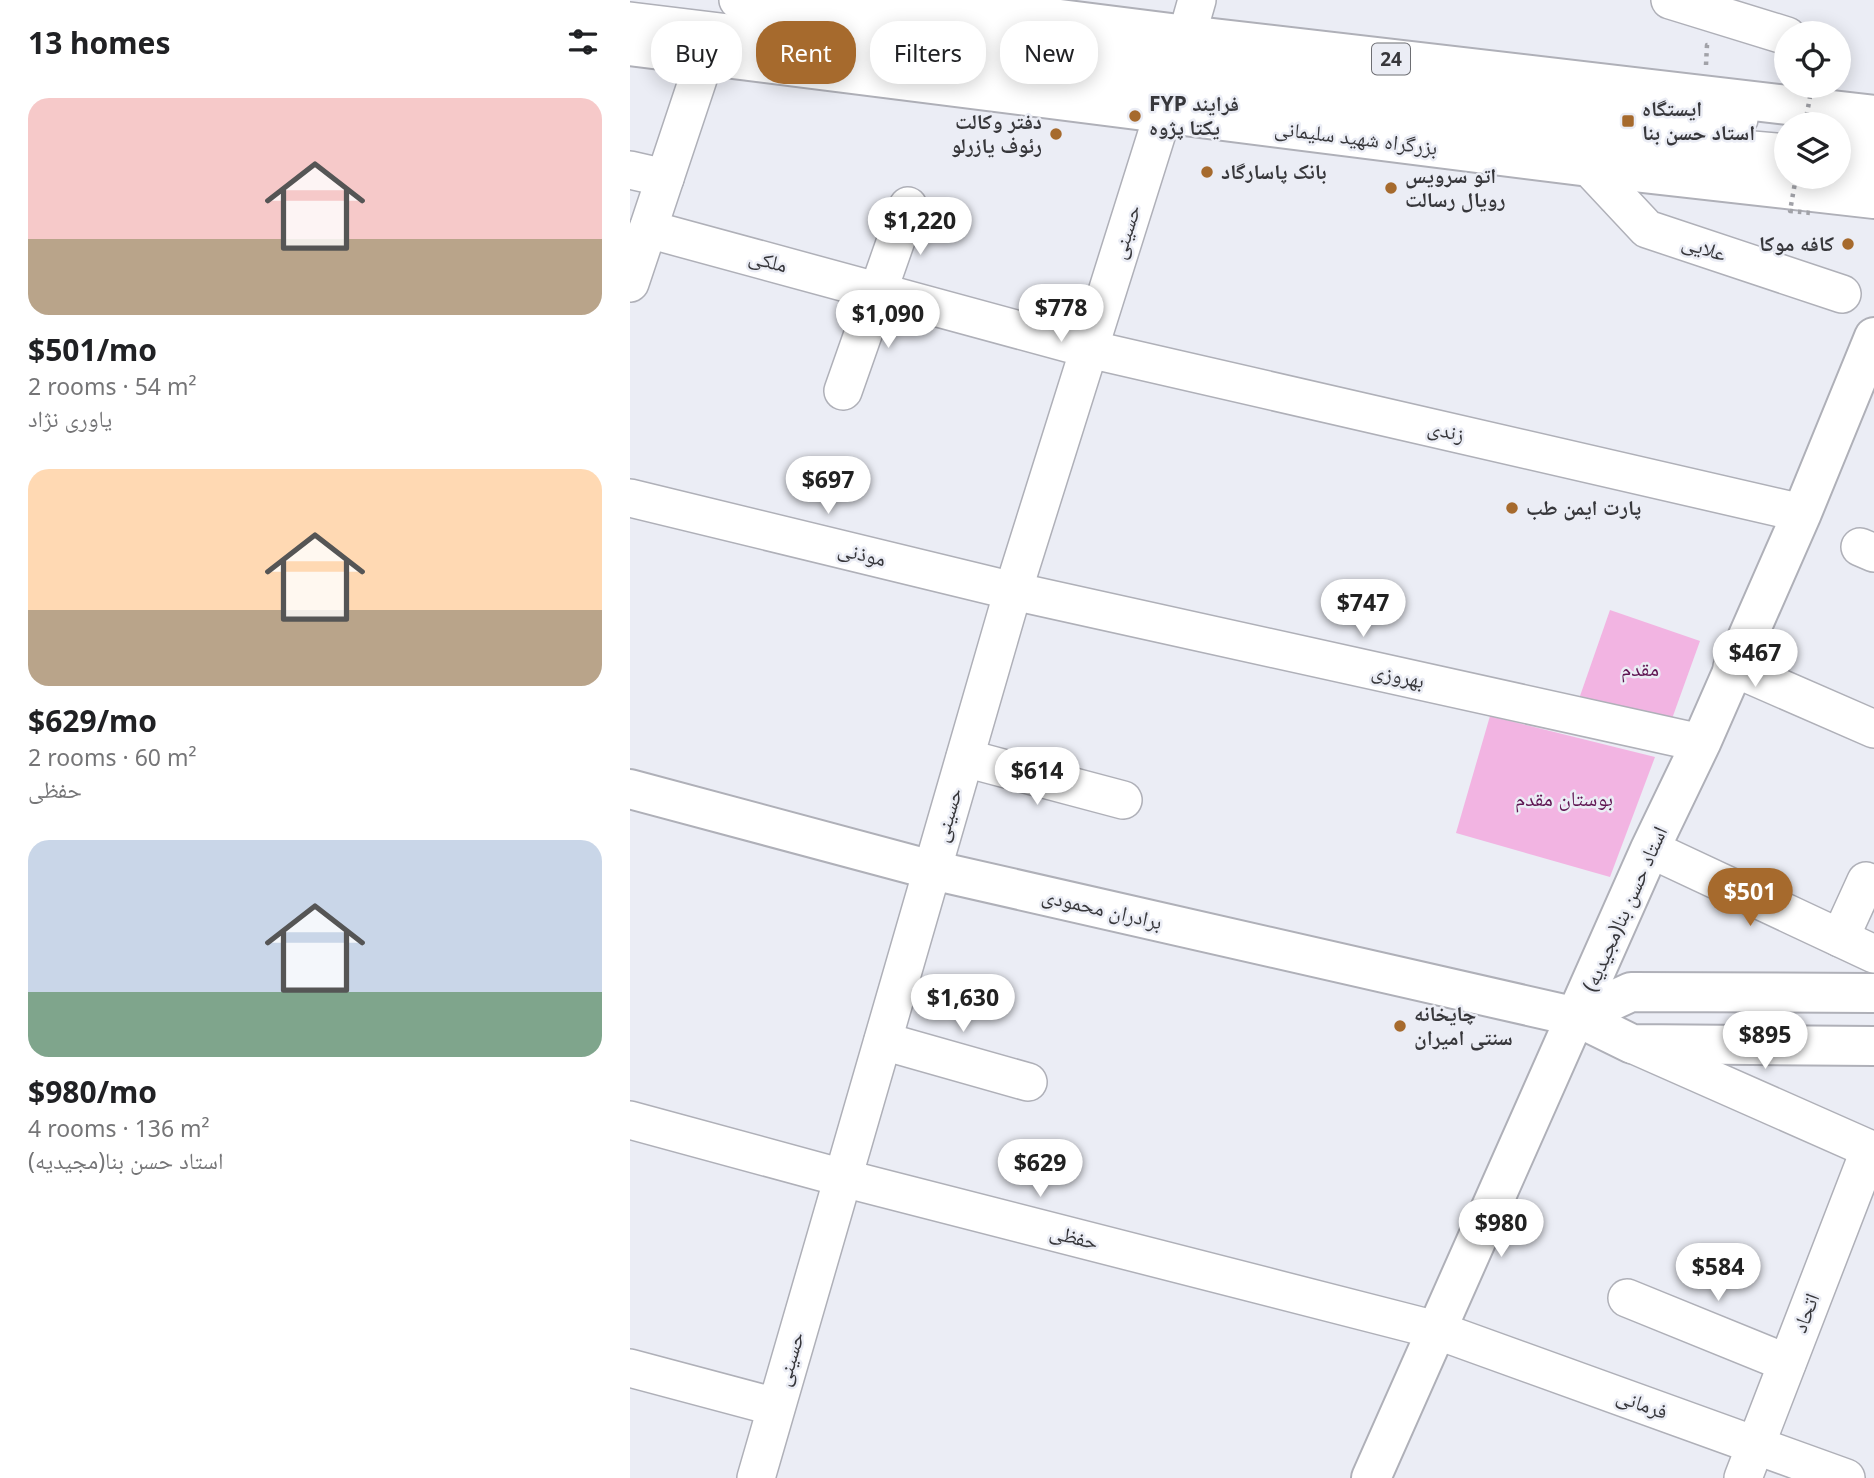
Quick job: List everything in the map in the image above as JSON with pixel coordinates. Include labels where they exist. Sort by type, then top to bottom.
[{"type":"main road","name":"24","points":[[908,0],[1192,18],[1874,115]]},
{"type":"main road","name":"بزرگراه شهید سلیمانی","points":[[630,46],[651,48]]},
{"type":"main road","name":"بزرگراه شهید سلیمانی","points":[[742,60],[1589,167],[1874,199]]},
{"type":"main road","name":"استاد حسن بنا(مجیدیه)","points":[[1371,1478],[1650,849],[1701,743],[1732,667],[1802,513],[1874,337]]},
{"type":"main road","name":"برادران محمودی","points":[[630,789],[932,870],[1577,1017],[1632,1044]]},
{"type":"main road","points":[[1577,1017],[1631,992],[1874,993]]},
{"type":"main road","points":[[1632,1044],[1874,1046]]},
{"type":"street","points":[[738,0],[1600,104],[1774,122]]},
{"type":"street","points":[[1670,0],[1774,32]]},
{"type":"street","points":[[630,21],[1368,111],[1602,137],[1774,152]]},
{"type":"street","points":[[632,272],[696,84]]},
{"type":"street","name":"حسینی","points":[[764,1476],[776,1407],[1013,591],[1163,114]]},
{"type":"street","points":[[1851,133],[1874,136]]},
{"type":"street","points":[[1851,159],[1874,162]]},
{"type":"street","name":"علایی","points":[[1589,167],[1647,229],[1842,294]]},
{"type":"street","points":[[630,170],[665,178]]},
{"type":"street","points":[[843,391],[908,206]]},
{"type":"street","name":"ملکی","points":[[648,229],[1090,349]]},
{"type":"street","name":"زندی","points":[[1090,349],[1802,513]]},
{"type":"street","name":"موذنی","points":[[630,498],[1013,591]]},
{"type":"street","name":"بهروزی","points":[[1013,591],[1701,743]]},
{"type":"street","points":[[1732,667],[1874,729]]},
{"type":"street","points":[[965,758],[1123,800]]},
{"type":"street","points":[[1650,849],[1874,954]]},
{"type":"street","points":[[1840,938],[1866,881]]},
{"type":"street","points":[[883,1041],[1028,1082]]},
{"type":"street","points":[[1632,1044],[1872,1150]]},
{"type":"street","name":"حفظی","points":[[630,1120],[843,1178],[1437,1330]]},
{"type":"street","name":"اتحاد","points":[[1750,1461],[1872,1150]]},
{"type":"street","points":[[1628,1298],[1787,1363]]},
{"type":"street","name":"فرمانی","points":[[1437,1330],[1750,1461],[1846,1478]]},
{"type":"street","points":[[630,1368],[776,1407]]},
{"type":"path","points":[[1794,189],[1790,211],[1811,213]]},
{"type":"green space","name":"مقدم","points":[[1610,610],[1700,641],[1669,727],[1580,696]]},
{"type":"green space","name":"بوستان مقدم","points":[[1490,716],[1655,757],[1610,877],[1456,833]]},
{"type":"place","name":"FYP فرایند یکتا پژوه","points":[[1135,116]]},
{"type":"place","name":"ایستگاه استاد حسن بنا","points":[[1628,121]]},
{"type":"place","name":"دفتر وکالت رئوف یازرلو","points":[[1056,134]]},
{"type":"place","name":"بانک پاسارگاد","points":[[1207,172]]},
{"type":"place","name":"اتو سرویس رویال رسالت","points":[[1391,188]]},
{"type":"place","name":"کافه موکا","points":[[1848,244]]},
{"type":"place","name":"پارت ایمن طب","points":[[1512,508]]},
{"type":"place","name":"چایخانه سنتی امیران","points":[[1400,1026]]}]
